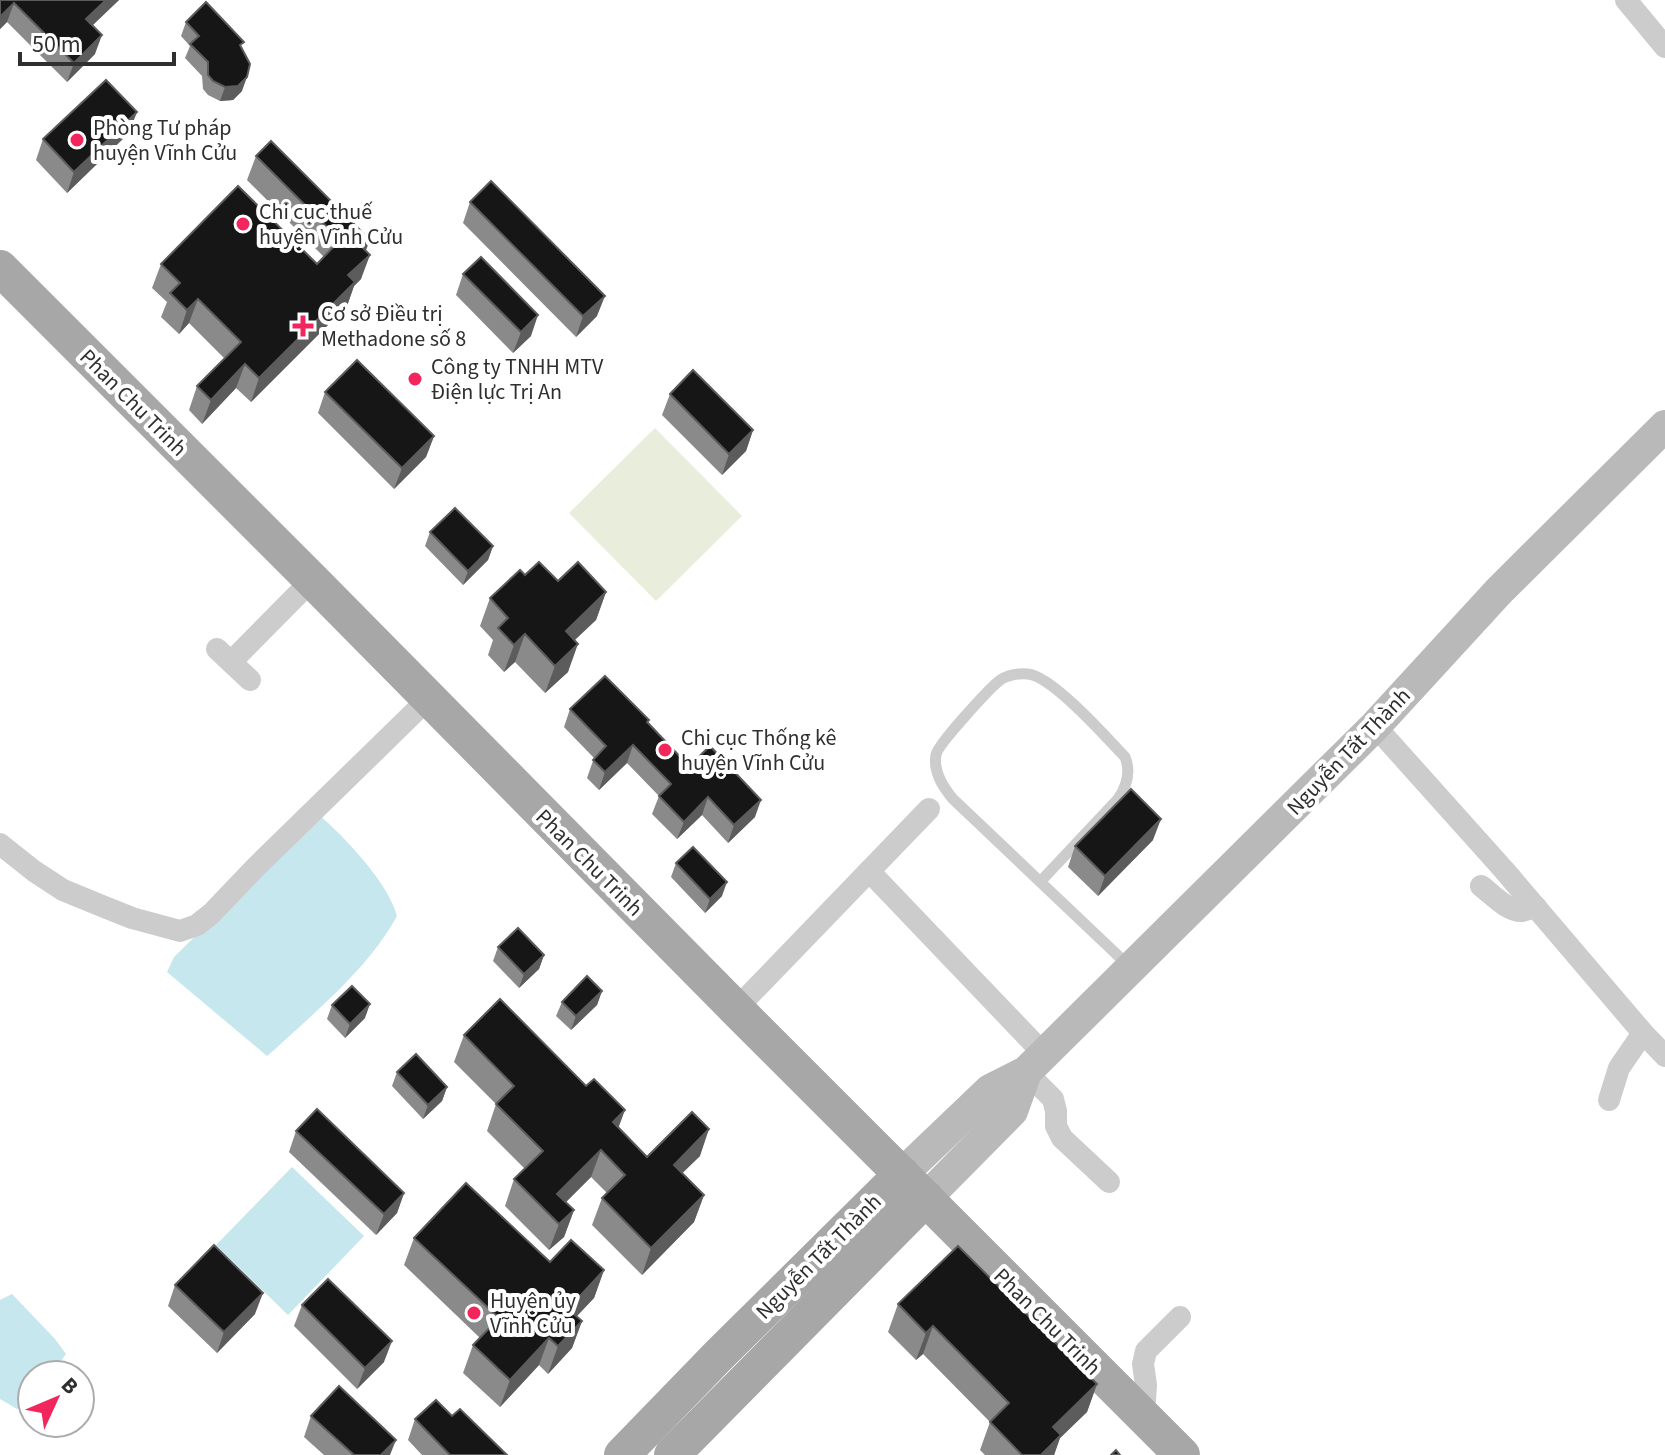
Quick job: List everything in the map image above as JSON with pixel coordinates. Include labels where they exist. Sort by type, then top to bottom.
[{"type":"main road","name":"Phan Chu Trinh","points":[[3,278],[312,580],[1182,1455]]},
{"type":"main road","name":"Nguyễn Tất Thành","points":[[622,1455],[719,1355],[914,1186],[1012,1111],[1035,1063],[1375,726],[1499,591],[1665,426]]},
{"type":"main road","name":"Nguyễn Tất Thành","points":[[672,1455],[914,1186]]},
{"type":"street","points":[[1626,0],[1665,47]]},
{"type":"street","points":[[250,680],[224,656],[312,580]]},
{"type":"street","points":[[0,844],[63,890],[132,918],[180,931],[197,925],[211,914],[428,699]]},
{"type":"street","points":[[1375,726],[1665,1056]]},
{"type":"street","points":[[736,1009],[929,809]]},
{"type":"street","points":[[869,871],[1035,1063],[1053,1099],[1056,1126],[1062,1138],[1109,1182]]},
{"type":"street","points":[[1481,886],[1509,907],[1524,911],[1536,907]]},
{"type":"street","points":[[1609,1100],[1619,1068],[1643,1033]]},
{"type":"street","points":[[1140,1413],[1145,1400],[1143,1364],[1146,1351],[1180,1317]]},
{"type":"lane","points":[[1040,882],[1118,799],[1125,789],[1128,765],[1125,757],[1047,681],[1029,674],[1019,674],[1000,680],[942,742],[935,755],[939,778],[953,799],[1040,882],[1131,968]]},
{"type":"green space","points":[[655,428],[742,516],[656,601],[569,513]]},
{"type":"water","points":[[319,815],[376,876],[397,916],[356,971],[267,1056],[167,972],[174,957]]},
{"type":"water","points":[[292,1167],[364,1236],[288,1315],[216,1245]]},
{"type":"water","points":[[12,1294],[66,1354],[62,1359],[16,1359],[16,1408],[0,1399],[0,1300]]},
{"type":"building","points":[[0,0],[106,0],[86,19],[102,35],[74,63],[14,3],[0,17]]},
{"type":"building","points":[[206,2],[244,42],[240,45],[250,64],[247,77],[238,86],[225,87],[213,81],[208,75],[208,62],[190,44],[199,36],[186,22]]},
{"type":"building","points":[[106,80],[137,112],[74,172],[43,139]]},
{"type":"building","points":[[271,141],[370,240],[362,247],[370,255],[348,275],[355,282],[259,378],[245,364],[211,400],[197,386],[241,342],[198,299],[187,310],[170,293],[180,283],[161,264],[238,186],[317,264],[340,240],[256,156]]},
{"type":"building","points":[[491,181],[605,296],[583,316],[470,202]]},
{"type":"building","points":[[481,257],[538,315],[521,332],[463,274]]},
{"type":"building","points":[[357,360],[434,436],[402,468],[325,392]]},
{"type":"building","points":[[693,370],[753,430],[729,454],[670,394]]},
{"type":"building","points":[[455,508],[493,546],[468,571],[430,532]]},
{"type":"building","points":[[539,562],[558,581],[578,562],[606,592],[566,631],[578,644],[555,666],[525,634],[514,645],[498,628],[508,618],[490,598],[520,570],[525,575]]},
{"type":"building","points":[[605,676],[689,766],[710,746],[761,800],[734,825],[708,797],[684,822],[659,796],[671,784],[633,745],[605,772],[593,760],[606,746],[570,709]]},
{"type":"building","points":[[1131,789],[1161,819],[1105,876],[1075,846]]},
{"type":"building","points":[[693,847],[727,882],[710,899],[676,863]]},
{"type":"building","points":[[518,928],[544,955],[524,974],[498,947]]},
{"type":"building","points":[[587,976],[602,991],[576,1016],[562,1002]]},
{"type":"building","points":[[352,986],[370,1004],[350,1024],[332,1005]]},
{"type":"building","points":[[500,999],[586,1086],[594,1079],[625,1110],[613,1122],[647,1157],[692,1112],[709,1129],[674,1165],[704,1195],[651,1248],[602,1198],[625,1175],[601,1150],[557,1194],[574,1210],[559,1224],[514,1179],[543,1151],[496,1104],[514,1086],[464,1035]]},
{"type":"building","points":[[416,1054],[447,1087],[428,1105],[397,1072]]},
{"type":"building","points":[[317,1109],[404,1193],[384,1214],[296,1131]]},
{"type":"building","points":[[466,1183],[550,1262],[571,1240],[604,1270],[568,1309],[582,1321],[558,1346],[549,1338],[510,1380],[473,1345],[499,1318],[414,1238]]},
{"type":"building","points":[[214,1245],[263,1293],[224,1332],[175,1285]]},
{"type":"building","points":[[958,1246],[1097,1384],[1053,1427],[1061,1435],[1041,1455],[1022,1455],[990,1422],[1009,1403],[933,1326],[926,1333],[898,1304]]},
{"type":"building","points":[[328,1279],[392,1341],[365,1368],[302,1305]]},
{"type":"building","points":[[339,1386],[396,1440],[381,1455],[354,1455],[311,1416]]},
{"type":"building","points":[[436,1400],[452,1416],[460,1409],[507,1455],[450,1455],[415,1419]]},
{"type":"place","name":"Phòng Tư pháp huyện Vĩnh Cửu","points":[[77,140]]},
{"type":"place","name":"Chi cục thuế huyện Vĩnh Cửu","points":[[243,224]]},
{"type":"place","name":"Cơ sở Điều trị Methadone số 8","points":[[303,326]]},
{"type":"place","name":"Công ty TNHH MTV Điện lực Trị An","points":[[415,379]]},
{"type":"place","name":"Chi cục Thống kê huyện Vĩnh Cửu","points":[[665,750]]},
{"type":"place","name":"Huyện ủy Vĩnh Cửu","points":[[474,1313]]}]
